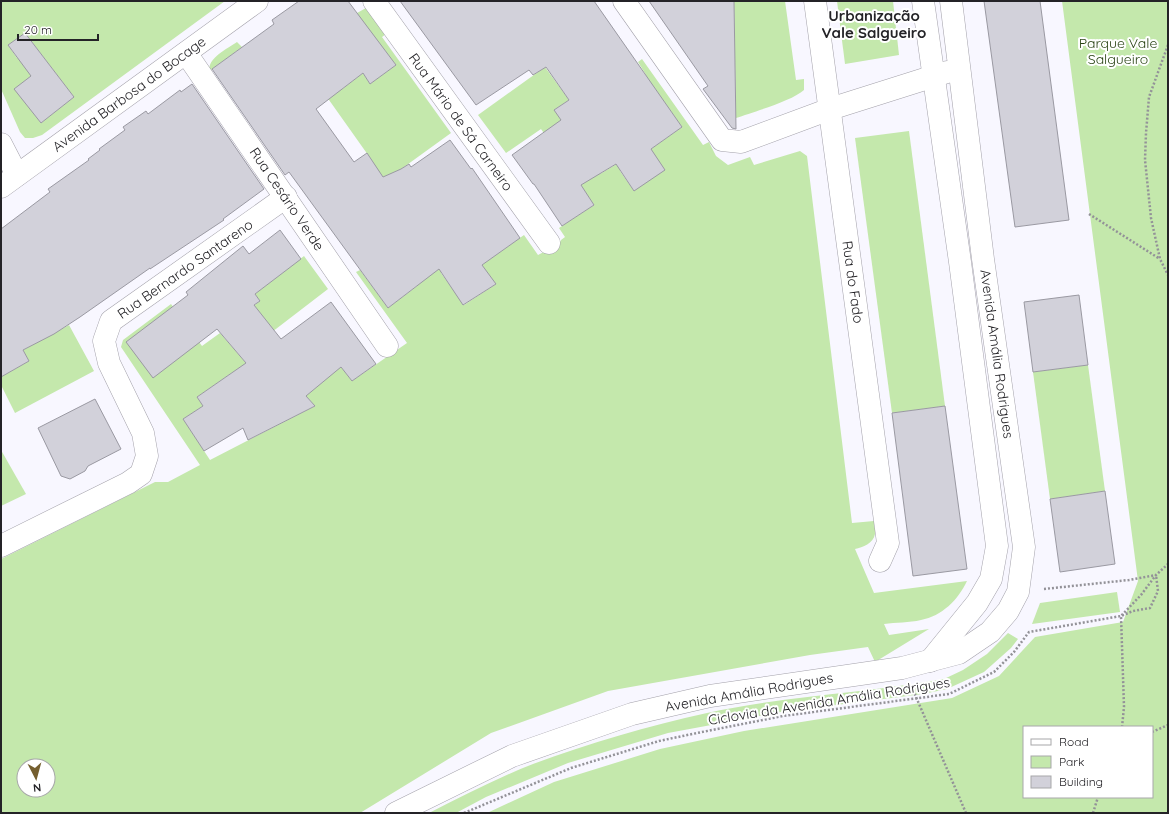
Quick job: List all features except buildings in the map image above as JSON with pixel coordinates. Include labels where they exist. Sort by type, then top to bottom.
[{"type":"street","name":"Avenida Barbosa do Bocage","points":[[9,181],[257,1]]},
{"type":"street","name":"Rua Mário de Sá Carneiro","points":[[374,1],[548,243]]},
{"type":"street","points":[[624,1],[722,140],[741,142],[830,109],[959,68]]},
{"type":"street","name":"Rua do Fado","points":[[815,1],[888,543],[880,561]]},
{"type":"street","name":"Avenida Amália Rodrigues","points":[[923,1],[960,262],[997,546],[991,579],[977,603],[930,661]]},
{"type":"street","name":"Avenida Amália Rodrigues","points":[[396,813],[512,756],[632,714],[710,696],[902,668],[959,653],[990,632],[1008,611],[1018,592],[1024,547],[983,259],[951,1]]},
{"type":"street","name":"Rua Cesário Verde","points":[[186,53],[387,346]]},
{"type":"street","points":[[1,144],[9,181]]},
{"type":"street","name":"Rua Bernardo Santareno","points":[[1,546],[128,483],[141,474],[147,456],[143,433],[109,363],[104,340],[111,321],[286,197]]},
{"type":"street","points":[[960,262],[983,259]]},
{"type":"path","points":[[1168,45],[1149,97],[1145,160],[1150,205],[1160,259],[1168,275]]},
{"type":"path","points":[[1089,214],[1160,259]]},
{"type":"path","points":[[1122,726],[1124,707],[1121,616],[1141,595],[1156,574],[1168,564]]},
{"type":"path","points":[[1057,588],[1129,580],[1156,574]]},
{"type":"path","name":"Ciclovia da Avenida Amália Rodrigues","points":[[464,813],[571,768],[659,742],[783,716],[949,694],[994,672],[1014,652],[1029,632],[1121,616],[1133,611],[1150,608],[1158,591],[1156,574]]},
{"type":"path","points":[[902,668],[917,699],[966,813]]},
{"type":"path","points":[[1153,732],[1168,724]]},
{"type":"path","points":[[1093,813],[1098,798]]},
{"type":"green space","points":[[1,1],[225,1],[42,135],[33,138],[25,138],[20,132],[1,89]],"holes":[[[25,33],[74,97],[41,123],[15,89],[39,70],[26,51],[17,58],[8,45]]]},
{"type":"green space","points":[[734,1],[785,1],[796,80],[804,79],[804,90],[798,94],[772,106],[736,118]]},
{"type":"green space","points":[[837,1],[893,1],[899,55],[845,64]]},
{"type":"green space","name":"Parque Vale Salgueiro","points":[[1062,1],[1168,1],[1168,813],[487,813],[554,782],[660,749],[744,731],[952,698],[999,676],[1035,637],[1123,622],[1138,581]]},
{"type":"green space","points":[[366,8],[386,34],[382,37],[451,133],[375,188],[373,162],[317,83],[357,13]],"holes":[[[377,40],[396,65],[370,84],[363,73],[341,90]]]},
{"type":"green space","points":[[237,42],[242,47],[210,71],[211,62],[214,58]]},
{"type":"green space","points":[[642,59],[703,145],[709,142],[716,156],[728,165],[750,157],[754,165],[800,151],[807,156],[852,523],[874,521],[875,533],[870,543],[855,549],[874,593],[967,581],[954,601],[942,611],[929,618],[912,622],[884,624],[889,635],[929,629],[875,662],[868,647],[810,655],[608,691],[491,733],[360,813],[1,813],[1,559],[155,482],[168,482],[200,465],[121,347],[123,340],[171,304],[202,346],[220,333],[253,371],[233,372],[197,397],[203,406],[183,419],[210,460],[315,406],[306,396],[328,349],[352,381],[407,343],[356,272],[360,270],[388,308],[417,286],[400,262],[449,267],[441,273],[464,305],[496,284],[473,271],[524,235],[538,255],[559,244],[565,237],[559,228],[594,205],[541,129],[506,153],[478,115],[545,67],[569,100],[554,110],[642,79],[646,75],[638,62]],"holes":[[[653,86],[682,127],[651,149],[634,191],[620,171],[626,166]],[[606,151],[615,165],[600,174]]]},
{"type":"green space","points":[[909,131],[945,406],[892,413],[855,138]]},
{"type":"green space","points":[[304,256],[328,289],[259,342],[237,318],[260,301],[255,294]]},
{"type":"green space","points":[[69,325],[94,371],[15,413],[1,385],[1,377],[29,361],[23,350]]},
{"type":"green space","points":[[1088,365],[1105,491],[1050,499],[1033,372]]},
{"type":"green space","points":[[1,450],[26,494],[1,506]]},
{"type":"green space","points":[[1117,592],[1120,612],[1032,624],[1040,603]]},
{"type":"green space","points":[[1008,633],[1018,639],[1011,648],[984,672],[947,689],[923,694],[781,712],[668,733],[568,763],[486,797],[456,813],[429,813],[520,769],[576,749],[641,729],[707,713],[766,702],[885,688],[944,679],[963,670],[987,654]]},
{"type":"district","name":"Urbanização Vale Salgueiro","points":[[874,24]]}]
